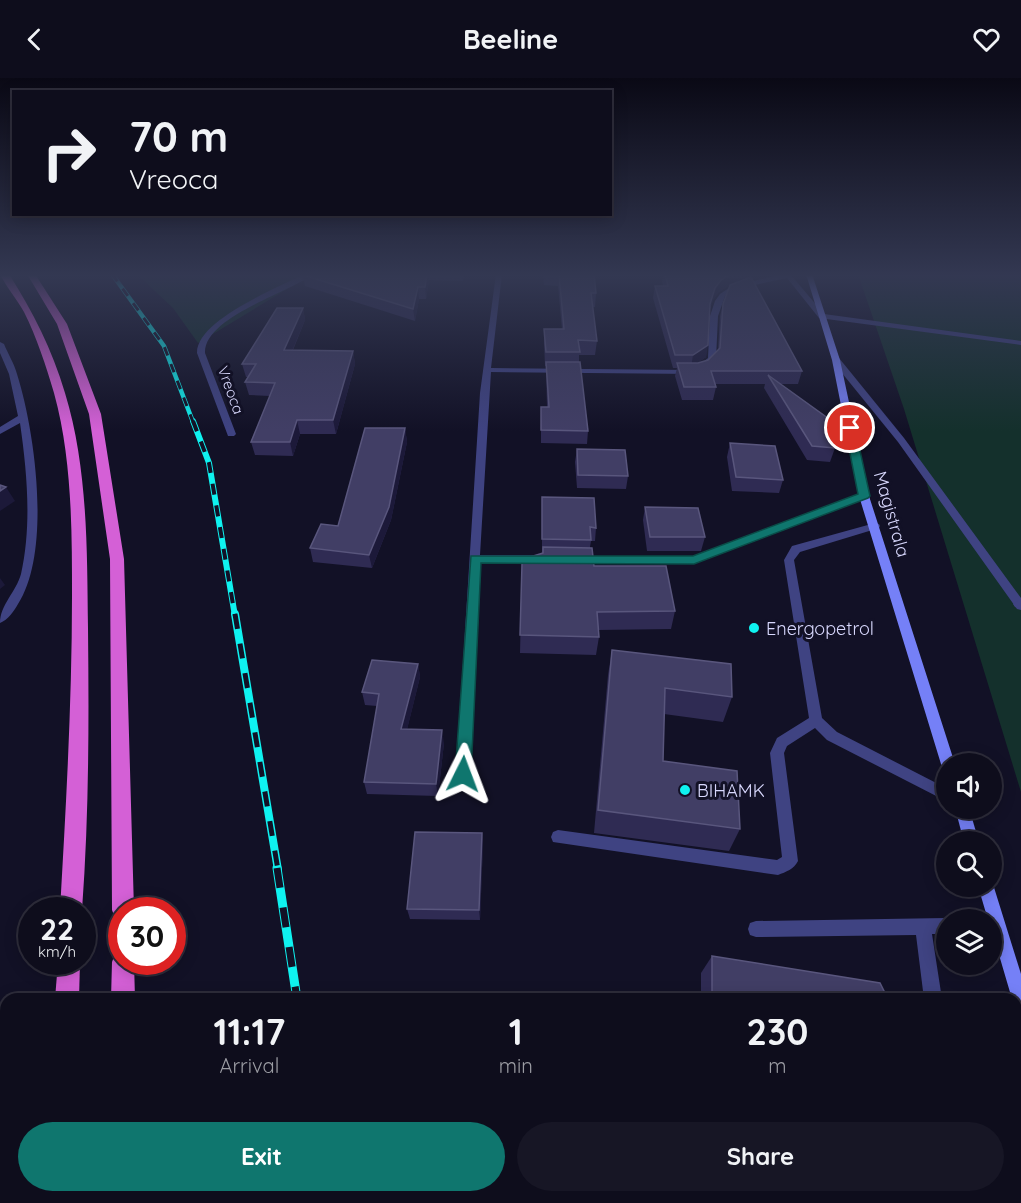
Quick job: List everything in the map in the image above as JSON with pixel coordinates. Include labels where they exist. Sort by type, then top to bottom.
[{"type":"highway","points":[[37,326],[67,418],[79,517],[81,711],[73,897]]},
{"type":"highway","points":[[63,326],[95,414],[117,558],[123,897]]},
{"type":"highway","points":[[67,993],[68,975]]},
{"type":"highway","points":[[123,975],[123,993]]},
{"type":"main road","name":"Magistrala","points":[[825,326],[836,360],[864,496],[945,753]]},
{"type":"main road","points":[[1002,944],[1018,993]]},
{"type":"street","name":"Vreoca","points":[[216,326],[201,342],[201,353],[231,434]]},
{"type":"street","points":[[463,774],[486,370],[492,326]]},
{"type":"street","points":[[486,370],[692,372],[701,369],[712,359],[713,326]]},
{"type":"street","points":[[899,326],[1021,343]]},
{"type":"street","points":[[0,345],[13,372],[23,417],[33,533],[27,573],[15,599],[0,619]]},
{"type":"street","points":[[836,360],[902,440],[1020,605]]},
{"type":"street","points":[[0,430],[23,417]]},
{"type":"street","points":[[475,559],[694,560],[864,496]]},
{"type":"street","points":[[875,526],[796,549],[789,560],[816,720],[832,736],[936,790]]},
{"type":"street","points":[[558,837],[778,868],[790,861],[777,753],[782,742],[816,720]]},
{"type":"street","points":[[756,929],[936,926]]},
{"type":"street","points":[[923,927],[932,993]]},
{"type":"green space","points":[[186,326],[225,326],[198,343]]},
{"type":"green space","points":[[876,326],[1021,326],[1021,792],[904,409]]},
{"type":"building","points":[[265,326],[295,326],[284,350],[353,351],[333,420],[297,420],[290,442],[251,442],[275,383],[245,382],[256,364],[242,364]]},
{"type":"building","points":[[564,326],[595,326],[597,341],[578,340],[580,352],[546,352],[544,329],[564,329]]},
{"type":"building","points":[[667,326],[709,326],[708,345],[693,355],[675,355]]},
{"type":"building","points":[[721,326],[778,326],[802,371],[711,371],[716,387],[684,387],[677,363],[698,363],[708,360],[720,348]]},
{"type":"building","points":[[546,362],[580,362],[588,431],[541,430],[541,407],[549,407]]},
{"type":"building","points":[[768,375],[829,419],[835,448],[812,446]]},
{"type":"building","points":[[365,428],[405,428],[389,507],[369,555],[310,548],[321,524],[338,526]]},
{"type":"building","points":[[730,443],[775,446],[783,480],[736,477]]},
{"type":"building","points":[[577,449],[625,450],[628,476],[578,475]]},
{"type":"building","points":[[542,497],[594,498],[596,528],[590,527],[591,540],[542,539]]},
{"type":"building","points":[[645,507],[698,508],[705,537],[650,537]]},
{"type":"building","points":[[543,547],[592,548],[594,566],[666,566],[675,611],[597,612],[599,637],[520,635],[522,564],[527,558],[543,553]]},
{"type":"building","points":[[612,650],[731,664],[732,697],[665,688],[663,761],[737,771],[740,829],[598,810]]},
{"type":"building","points":[[372,660],[418,664],[401,729],[442,730],[436,784],[364,782],[379,694],[362,692]]},
{"type":"building","points":[[415,832],[482,833],[479,910],[407,909]]},
{"type":"building","points":[[712,956],[880,983],[885,993],[712,993]]},
{"type":"railway","points":[[150,326],[164,346],[193,422]]},
{"type":"railway","points":[[193,421],[209,463],[235,616]]},
{"type":"railway","points":[[235,614],[278,870]]},
{"type":"railway","points":[[277,868],[296,993]]},
{"type":"place","name":"Energopetrol","points":[[754,628]]},
{"type":"place","name":"BIHAMK","points":[[685,790]]},
{"type":"route","points":[[463,774],[475,559],[694,560],[864,496],[850,428]]}]
